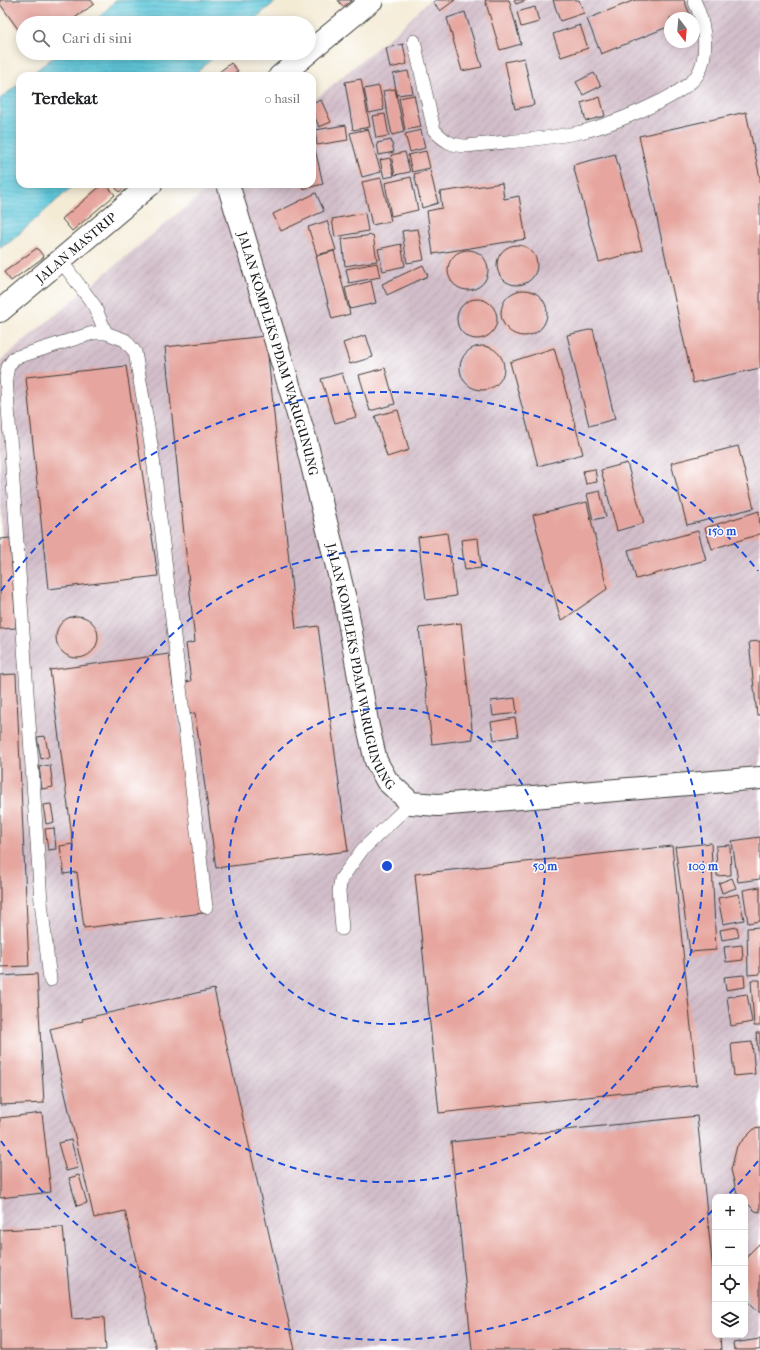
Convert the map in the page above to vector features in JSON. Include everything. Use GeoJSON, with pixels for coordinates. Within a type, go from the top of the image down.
{"type":"FeatureCollection","features":[{"type":"Feature","properties":{"kind":"street"},"geometry":{"type":"LineString","coordinates":[[316,46],[372,0]]}},
{"type":"Feature","properties":{"kind":"street"},"geometry":{"type":"LineString","coordinates":[[285,72],[299,60]]}},
{"type":"Feature","properties":{"kind":"street","name":"JALAN MASTRIP"},"geometry":{"type":"LineString","coordinates":[[0,311],[146,188]]}},
{"type":"Feature","properties":{"kind":"street","name":"JALAN KOMPLEKS PDAM WARUGUNUNG"},"geometry":{"type":"LineString","coordinates":[[229,188],[306,441],[345,599],[368,727],[376,761],[387,781],[411,803],[438,805],[760,778]]}},
{"type":"Feature","properties":{"kind":"lane"},"geometry":{"type":"LineString","coordinates":[[414,41],[434,130],[443,140],[454,146],[467,146],[577,133],[643,111],[683,88],[698,74],[704,54],[704,34],[694,0]]}},
{"type":"Feature","properties":{"kind":"lane"},"geometry":{"type":"LineString","coordinates":[[61,261],[94,305],[106,333]]}},
{"type":"Feature","properties":{"kind":"lane"},"geometry":{"type":"LineString","coordinates":[[50,980],[41,894],[6,377],[8,367],[14,358],[93,333],[106,333],[125,340],[135,352],[152,450],[206,907]]}},
{"type":"Feature","properties":{"kind":"lane"},"geometry":{"type":"LineString","coordinates":[[342,929],[339,891],[341,879],[362,850],[411,803]]}},
{"type":"Feature","properties":{"kind":"shaded area"},"geometry":{"type":"Polygon","coordinates":[[[430,0],[760,0],[760,1350],[0,1350],[0,626],[7,622],[0,499],[0,361],[208,188],[316,188],[316,99],[404,25],[430,0]]]}},
{"type":"Feature","properties":{"kind":"water"},"geometry":{"type":"Polygon","coordinates":[[[116,0],[277,0],[258,16],[101,16],[116,0]]]}},
{"type":"Feature","properties":{"kind":"water"},"geometry":{"type":"Polygon","coordinates":[[[50,60],[210,60],[197,72],[34,72],[50,60]]]}},
{"type":"Feature","properties":{"kind":"water"},"geometry":{"type":"Polygon","coordinates":[[[16,86],[16,188],[71,188],[11,241],[0,248],[0,99],[16,86]]]}},
{"type":"Feature","properties":{"kind":"building"},"geometry":{"type":"Polygon","coordinates":[[[0,0],[91,0],[94,4],[78,16],[16,16],[16,26],[0,4],[0,0]]]}},
{"type":"Feature","properties":{"kind":"building"},"geometry":{"type":"Polygon","coordinates":[[[338,0],[352,0],[343,7],[338,0]]]}},
{"type":"Feature","properties":{"kind":"building"},"geometry":{"type":"Polygon","coordinates":[[[435,0],[455,0],[440,11],[433,2],[435,0]]]}},
{"type":"Feature","properties":{"kind":"building"},"geometry":{"type":"Polygon","coordinates":[[[485,0],[509,0],[521,44],[500,50],[485,0]]]}},
{"type":"Feature","properties":{"kind":"building"},"geometry":{"type":"Polygon","coordinates":[[[514,0],[527,0],[516,4],[514,0]]]}},
{"type":"Feature","properties":{"kind":"building"},"geometry":{"type":"Polygon","coordinates":[[[553,0],[579,0],[584,13],[560,21],[553,0]]]}},
{"type":"Feature","properties":{"kind":"building"},"geometry":{"type":"Polygon","coordinates":[[[635,0],[684,0],[689,12],[664,12],[664,28],[601,54],[587,19],[635,0]]]}},
{"type":"Feature","properties":{"kind":"building"},"geometry":{"type":"Polygon","coordinates":[[[535,7],[539,22],[521,27],[517,12],[535,7]]]}},
{"type":"Feature","properties":{"kind":"building"},"geometry":{"type":"Polygon","coordinates":[[[465,12],[482,67],[462,71],[447,18],[465,12]]]}},
{"type":"Feature","properties":{"kind":"building"},"geometry":{"type":"Polygon","coordinates":[[[580,25],[588,48],[561,57],[553,34],[580,25]]]}},
{"type":"Feature","properties":{"kind":"building"},"geometry":{"type":"Polygon","coordinates":[[[403,44],[407,64],[390,68],[386,48],[403,44]]]}},
{"type":"Feature","properties":{"kind":"building"},"geometry":{"type":"Polygon","coordinates":[[[524,58],[534,105],[515,109],[505,62],[524,58]]]}},
{"type":"Feature","properties":{"kind":"building"},"geometry":{"type":"Polygon","coordinates":[[[231,63],[238,71],[237,72],[219,72],[231,63]]]}},
{"type":"Feature","properties":{"kind":"building"},"geometry":{"type":"Polygon","coordinates":[[[408,71],[413,93],[397,95],[393,74],[408,71]]]}},
{"type":"Feature","properties":{"kind":"building"},"geometry":{"type":"Polygon","coordinates":[[[594,73],[601,86],[583,95],[576,82],[594,73]]]}},
{"type":"Feature","properties":{"kind":"building"},"geometry":{"type":"Polygon","coordinates":[[[361,79],[370,127],[353,130],[345,82],[361,79]]]}},
{"type":"Feature","properties":{"kind":"building"},"geometry":{"type":"Polygon","coordinates":[[[379,86],[384,110],[369,113],[364,89],[379,86]]]}},
{"type":"Feature","properties":{"kind":"building"},"geometry":{"type":"Polygon","coordinates":[[[395,89],[404,132],[392,135],[383,91],[395,89]]]}},
{"type":"Feature","properties":{"kind":"building"},"geometry":{"type":"Polygon","coordinates":[[[414,95],[421,127],[405,130],[399,98],[414,95]]]}},
{"type":"Feature","properties":{"kind":"building"},"geometry":{"type":"Polygon","coordinates":[[[600,97],[605,116],[586,121],[581,103],[600,97]]]}},
{"type":"Feature","properties":{"kind":"building"},"geometry":{"type":"Polygon","coordinates":[[[321,100],[331,122],[319,127],[316,120],[316,102],[321,100]]]}},
{"type":"Feature","properties":{"kind":"building"},"geometry":{"type":"Polygon","coordinates":[[[746,112],[760,178],[760,368],[693,383],[639,136],[746,112]]]}},
{"type":"Feature","properties":{"kind":"building"},"geometry":{"type":"Polygon","coordinates":[[[385,114],[389,136],[376,138],[372,116],[385,114]]]}},
{"type":"Feature","properties":{"kind":"building"},"geometry":{"type":"Polygon","coordinates":[[[346,125],[348,140],[317,145],[316,130],[346,125]]]}},
{"type":"Feature","properties":{"kind":"building"},"geometry":{"type":"Polygon","coordinates":[[[368,129],[381,172],[362,177],[350,133],[368,129]]]}},
{"type":"Feature","properties":{"kind":"building"},"geometry":{"type":"Polygon","coordinates":[[[421,130],[425,148],[410,152],[405,134],[421,130]]]}},
{"type":"Feature","properties":{"kind":"building"},"geometry":{"type":"Polygon","coordinates":[[[391,140],[394,152],[379,155],[377,143],[391,140]]]}},
{"type":"Feature","properties":{"kind":"building"},"geometry":{"type":"Polygon","coordinates":[[[426,151],[430,168],[412,172],[408,155],[426,151]]]}},
{"type":"Feature","properties":{"kind":"building"},"geometry":{"type":"Polygon","coordinates":[[[405,152],[410,172],[395,175],[391,155],[405,152]]]}},
{"type":"Feature","properties":{"kind":"building"},"geometry":{"type":"Polygon","coordinates":[[[316,153],[323,184],[316,186],[316,153]]]}},
{"type":"Feature","properties":{"kind":"building"},"geometry":{"type":"Polygon","coordinates":[[[615,154],[642,250],[599,262],[573,165],[615,154]]]}},
{"type":"Feature","properties":{"kind":"building"},"geometry":{"type":"Polygon","coordinates":[[[390,158],[394,176],[384,178],[380,160],[390,158]]]}},
{"type":"Feature","properties":{"kind":"building"},"geometry":{"type":"Polygon","coordinates":[[[430,170],[438,203],[422,208],[414,174],[430,170]]]}},
{"type":"Feature","properties":{"kind":"building"},"geometry":{"type":"Polygon","coordinates":[[[411,177],[418,210],[391,216],[385,183],[411,177]]]}},
{"type":"Feature","properties":{"kind":"building"},"geometry":{"type":"Polygon","coordinates":[[[381,178],[391,221],[372,225],[362,182],[381,178]]]}},
{"type":"Feature","properties":{"kind":"building"},"geometry":{"type":"Polygon","coordinates":[[[502,183],[504,199],[519,196],[526,239],[433,254],[427,211],[442,208],[440,192],[502,183]]]}},
{"type":"Feature","properties":{"kind":"building"},"geometry":{"type":"Polygon","coordinates":[[[98,188],[109,188],[115,195],[72,231],[62,219],[98,188]]]}},
{"type":"Feature","properties":{"kind":"building"},"geometry":{"type":"Polygon","coordinates":[[[116,188],[124,188],[119,192],[116,188]]]}},
{"type":"Feature","properties":{"kind":"building"},"geometry":{"type":"Polygon","coordinates":[[[316,193],[324,211],[281,231],[273,214],[316,193]]]}},
{"type":"Feature","properties":{"kind":"building"},"geometry":{"type":"Polygon","coordinates":[[[365,213],[368,231],[335,237],[332,219],[365,213]]]}},
{"type":"Feature","properties":{"kind":"building"},"geometry":{"type":"Polygon","coordinates":[[[327,221],[336,250],[317,255],[308,227],[327,221]]]}},
{"type":"Feature","properties":{"kind":"building"},"geometry":{"type":"Polygon","coordinates":[[[418,229],[424,260],[407,263],[402,231],[418,229]]]}},
{"type":"Feature","properties":{"kind":"building"},"geometry":{"type":"Polygon","coordinates":[[[373,235],[377,261],[345,266],[342,239],[373,235]]]}},
{"type":"Feature","properties":{"kind":"building"},"geometry":{"type":"Polygon","coordinates":[[[401,244],[405,266],[383,271],[378,249],[401,244]]]}},
{"type":"Feature","properties":{"kind":"building"},"geometry":{"type":"Polygon","coordinates":[[[521,245],[528,248],[534,254],[537,265],[536,273],[528,282],[521,285],[513,285],[506,282],[498,273],[497,261],[500,254],[509,246],[521,245]]]}},
{"type":"Feature","properties":{"kind":"building"},"geometry":{"type":"Polygon","coordinates":[[[37,248],[44,257],[11,281],[4,272],[37,248]]]}},
{"type":"Feature","properties":{"kind":"building"},"geometry":{"type":"Polygon","coordinates":[[[472,250],[479,253],[485,259],[488,270],[487,278],[479,287],[472,290],[464,290],[457,287],[449,278],[448,266],[451,259],[460,251],[472,250]]]}},
{"type":"Feature","properties":{"kind":"building"},"geometry":{"type":"Polygon","coordinates":[[[334,251],[350,314],[332,319],[316,256],[334,251]]]}},
{"type":"Feature","properties":{"kind":"building"},"geometry":{"type":"Polygon","coordinates":[[[377,263],[380,277],[349,283],[346,269],[377,263]]]}},
{"type":"Feature","properties":{"kind":"building"},"geometry":{"type":"Polygon","coordinates":[[[423,265],[428,276],[387,295],[382,284],[423,265]]]}},
{"type":"Feature","properties":{"kind":"building"},"geometry":{"type":"Polygon","coordinates":[[[371,281],[376,303],[350,309],[345,288],[371,281]]]}},
{"type":"Feature","properties":{"kind":"building"},"geometry":{"type":"Polygon","coordinates":[[[524,290],[537,294],[543,300],[547,313],[543,326],[537,332],[524,336],[511,332],[505,326],[501,313],[505,300],[511,294],[524,290]]]}},
{"type":"Feature","properties":{"kind":"building"},"geometry":{"type":"Polygon","coordinates":[[[473,299],[481,299],[488,302],[494,308],[497,319],[494,330],[488,336],[481,339],[473,339],[466,336],[460,330],[457,323],[457,315],[460,308],[466,302],[473,299]]]}},
{"type":"Feature","properties":{"kind":"building"},"geometry":{"type":"Polygon","coordinates":[[[593,329],[615,419],[589,426],[567,335],[593,329]]]}},
{"type":"Feature","properties":{"kind":"building"},"geometry":{"type":"Polygon","coordinates":[[[366,335],[373,357],[350,364],[343,343],[366,335]]]}},
{"type":"Feature","properties":{"kind":"building"},"geometry":{"type":"Polygon","coordinates":[[[266,336],[296,629],[318,626],[348,851],[216,868],[195,713],[186,714],[181,683],[191,681],[186,644],[195,642],[165,347],[266,336]]]}},
{"type":"Feature","properties":{"kind":"building"},"geometry":{"type":"Polygon","coordinates":[[[482,346],[494,350],[500,356],[504,368],[500,380],[494,386],[482,390],[470,386],[464,380],[460,368],[464,356],[470,350],[482,346]]]}},
{"type":"Feature","properties":{"kind":"building"},"geometry":{"type":"Polygon","coordinates":[[[554,348],[583,454],[538,466],[510,362],[554,348]]]}},
{"type":"Feature","properties":{"kind":"building"},"geometry":{"type":"Polygon","coordinates":[[[126,366],[158,576],[48,589],[26,377],[126,366]]]}},
{"type":"Feature","properties":{"kind":"building"},"geometry":{"type":"Polygon","coordinates":[[[385,368],[395,404],[370,411],[359,375],[385,368]]]}},
{"type":"Feature","properties":{"kind":"building"},"geometry":{"type":"Polygon","coordinates":[[[342,373],[356,417],[335,423],[321,379],[342,373]]]}},
{"type":"Feature","properties":{"kind":"building"},"geometry":{"type":"Polygon","coordinates":[[[398,410],[409,450],[387,457],[375,416],[398,410]]]}},
{"type":"Feature","properties":{"kind":"building"},"geometry":{"type":"Polygon","coordinates":[[[738,446],[754,508],[687,525],[671,463],[738,446]]]}},
{"type":"Feature","properties":{"kind":"building"},"geometry":{"type":"Polygon","coordinates":[[[627,463],[644,523],[617,531],[601,470],[627,463]]]}},
{"type":"Feature","properties":{"kind":"building"},"geometry":{"type":"Polygon","coordinates":[[[595,469],[597,482],[586,484],[583,471],[595,469]]]}},
{"type":"Feature","properties":{"kind":"building"},"geometry":{"type":"Polygon","coordinates":[[[600,491],[606,517],[593,520],[587,494],[600,491]]]}},
{"type":"Feature","properties":{"kind":"building"},"geometry":{"type":"Polygon","coordinates":[[[587,502],[607,589],[561,621],[533,515],[587,502]]]}},
{"type":"Feature","properties":{"kind":"building"},"geometry":{"type":"Polygon","coordinates":[[[759,511],[760,534],[712,549],[705,528],[759,511]]]}},
{"type":"Feature","properties":{"kind":"building"},"geometry":{"type":"Polygon","coordinates":[[[698,531],[706,560],[636,579],[628,550],[698,531]]]}},
{"type":"Feature","properties":{"kind":"building"},"geometry":{"type":"Polygon","coordinates":[[[447,533],[456,596],[426,600],[418,537],[447,533]]]}},
{"type":"Feature","properties":{"kind":"building"},"geometry":{"type":"Polygon","coordinates":[[[10,538],[16,628],[0,629],[0,539],[10,538]]]}},
{"type":"Feature","properties":{"kind":"building"},"geometry":{"type":"Polygon","coordinates":[[[478,538],[481,568],[465,570],[461,540],[478,538]]]}},
{"type":"Feature","properties":{"kind":"building"},"geometry":{"type":"Polygon","coordinates":[[[73,616],[81,616],[89,619],[95,625],[98,637],[95,649],[89,655],[81,658],[73,658],[65,655],[59,649],[56,641],[56,633],[59,625],[65,619],[73,616]]]}},
{"type":"Feature","properties":{"kind":"building"},"geometry":{"type":"Polygon","coordinates":[[[461,623],[473,739],[432,744],[419,628],[461,623]]]}},
{"type":"Feature","properties":{"kind":"building"},"geometry":{"type":"Polygon","coordinates":[[[760,641],[760,715],[757,715],[749,642],[760,641]]]}},
{"type":"Feature","properties":{"kind":"building"},"geometry":{"type":"Polygon","coordinates":[[[169,654],[203,913],[84,928],[77,872],[64,874],[60,846],[73,844],[50,670],[169,654]]]}},
{"type":"Feature","properties":{"kind":"building"},"geometry":{"type":"Polygon","coordinates":[[[16,674],[29,966],[0,967],[0,675],[16,674]]]}},
{"type":"Feature","properties":{"kind":"building"},"geometry":{"type":"Polygon","coordinates":[[[515,698],[517,713],[493,716],[491,701],[515,698]]]}},
{"type":"Feature","properties":{"kind":"building"},"geometry":{"type":"Polygon","coordinates":[[[515,718],[518,736],[494,740],[491,722],[515,718]]]}},
{"type":"Feature","properties":{"kind":"building"},"geometry":{"type":"Polygon","coordinates":[[[45,736],[49,757],[41,759],[37,737],[45,736]]]}},
{"type":"Feature","properties":{"kind":"building"},"geometry":{"type":"Polygon","coordinates":[[[50,765],[53,787],[42,789],[39,767],[50,765]]]}},
{"type":"Feature","properties":{"kind":"building"},"geometry":{"type":"Polygon","coordinates":[[[51,804],[54,822],[46,824],[43,805],[51,804]]]}},
{"type":"Feature","properties":{"kind":"building"},"geometry":{"type":"Polygon","coordinates":[[[54,828],[56,849],[48,850],[45,829],[54,828]]]}},
{"type":"Feature","properties":{"kind":"building"},"geometry":{"type":"Polygon","coordinates":[[[760,837],[760,879],[738,882],[732,841],[760,837]]]}},
{"type":"Feature","properties":{"kind":"building"},"geometry":{"type":"Polygon","coordinates":[[[711,843],[716,950],[690,952],[675,847],[711,843]]]}},
{"type":"Feature","properties":{"kind":"building"},"geometry":{"type":"Polygon","coordinates":[[[730,845],[731,875],[717,876],[716,846],[730,845]]]}},
{"type":"Feature","properties":{"kind":"building"},"geometry":{"type":"Polygon","coordinates":[[[672,846],[697,1085],[439,1113],[415,874],[672,846]]]}},
{"type":"Feature","properties":{"kind":"building"},"geometry":{"type":"Polygon","coordinates":[[[732,878],[736,888],[722,893],[719,883],[732,878]]]}},
{"type":"Feature","properties":{"kind":"building"},"geometry":{"type":"Polygon","coordinates":[[[760,887],[760,921],[748,923],[743,890],[760,887]]]}},
{"type":"Feature","properties":{"kind":"building"},"geometry":{"type":"Polygon","coordinates":[[[739,894],[744,920],[723,924],[718,898],[739,894]]]}},
{"type":"Feature","properties":{"kind":"building"},"geometry":{"type":"Polygon","coordinates":[[[737,927],[739,937],[722,940],[720,930],[737,927]]]}},
{"type":"Feature","properties":{"kind":"building"},"geometry":{"type":"Polygon","coordinates":[[[760,927],[760,974],[748,975],[747,928],[760,927]]]}},
{"type":"Feature","properties":{"kind":"building"},"geometry":{"type":"Polygon","coordinates":[[[742,945],[743,960],[726,962],[724,947],[742,945]]]}},
{"type":"Feature","properties":{"kind":"building"},"geometry":{"type":"Polygon","coordinates":[[[37,974],[44,1103],[0,1105],[0,976],[37,974]]]}},
{"type":"Feature","properties":{"kind":"building"},"geometry":{"type":"Polygon","coordinates":[[[744,975],[745,987],[726,990],[724,977],[744,975]]]}},
{"type":"Feature","properties":{"kind":"building"},"geometry":{"type":"Polygon","coordinates":[[[751,980],[760,980],[760,1026],[754,1026],[751,980]]]}},
{"type":"Feature","properties":{"kind":"building"},"geometry":{"type":"Polygon","coordinates":[[[214,989],[295,1350],[156,1350],[125,1211],[94,1218],[50,1029],[83,1021],[82,1019],[214,989]]]}},
{"type":"Feature","properties":{"kind":"building"},"geometry":{"type":"Polygon","coordinates":[[[747,994],[752,1022],[731,1026],[727,997],[747,994]]]}},
{"type":"Feature","properties":{"kind":"building"},"geometry":{"type":"Polygon","coordinates":[[[756,1033],[760,1033],[760,1059],[759,1059],[756,1033]]]}},
{"type":"Feature","properties":{"kind":"building"},"geometry":{"type":"Polygon","coordinates":[[[752,1042],[755,1074],[734,1076],[731,1044],[752,1042]]]}},
{"type":"Feature","properties":{"kind":"building"},"geometry":{"type":"Polygon","coordinates":[[[42,1113],[51,1192],[0,1198],[0,1118],[42,1113]]]}},
{"type":"Feature","properties":{"kind":"building"},"geometry":{"type":"Polygon","coordinates":[[[697,1116],[712,1262],[712,1338],[720,1338],[721,1350],[472,1350],[451,1142],[697,1116]]]}},
{"type":"Feature","properties":{"kind":"building"},"geometry":{"type":"Polygon","coordinates":[[[760,1128],[760,1212],[755,1211],[748,1204],[748,1194],[737,1193],[731,1170],[737,1146],[754,1129],[760,1128]]]}},
{"type":"Feature","properties":{"kind":"building"},"geometry":{"type":"Polygon","coordinates":[[[71,1140],[78,1168],[66,1171],[58,1143],[71,1140]]]}},
{"type":"Feature","properties":{"kind":"building"},"geometry":{"type":"Polygon","coordinates":[[[79,1175],[87,1203],[77,1206],[69,1178],[79,1175]]]}},
{"type":"Feature","properties":{"kind":"building"},"geometry":{"type":"Polygon","coordinates":[[[63,1227],[72,1319],[104,1317],[106,1350],[0,1350],[0,1230],[63,1227]]]}},
{"type":"Feature","properties":{"kind":"building"},"geometry":{"type":"Polygon","coordinates":[[[760,1243],[760,1313],[749,1302],[748,1298],[748,1255],[760,1243]]]}},
{"type":"Feature","properties":{"kind":"building"},"geometry":{"type":"Polygon","coordinates":[[[760,1339],[760,1350],[734,1350],[733,1343],[760,1339]]]}}]}
